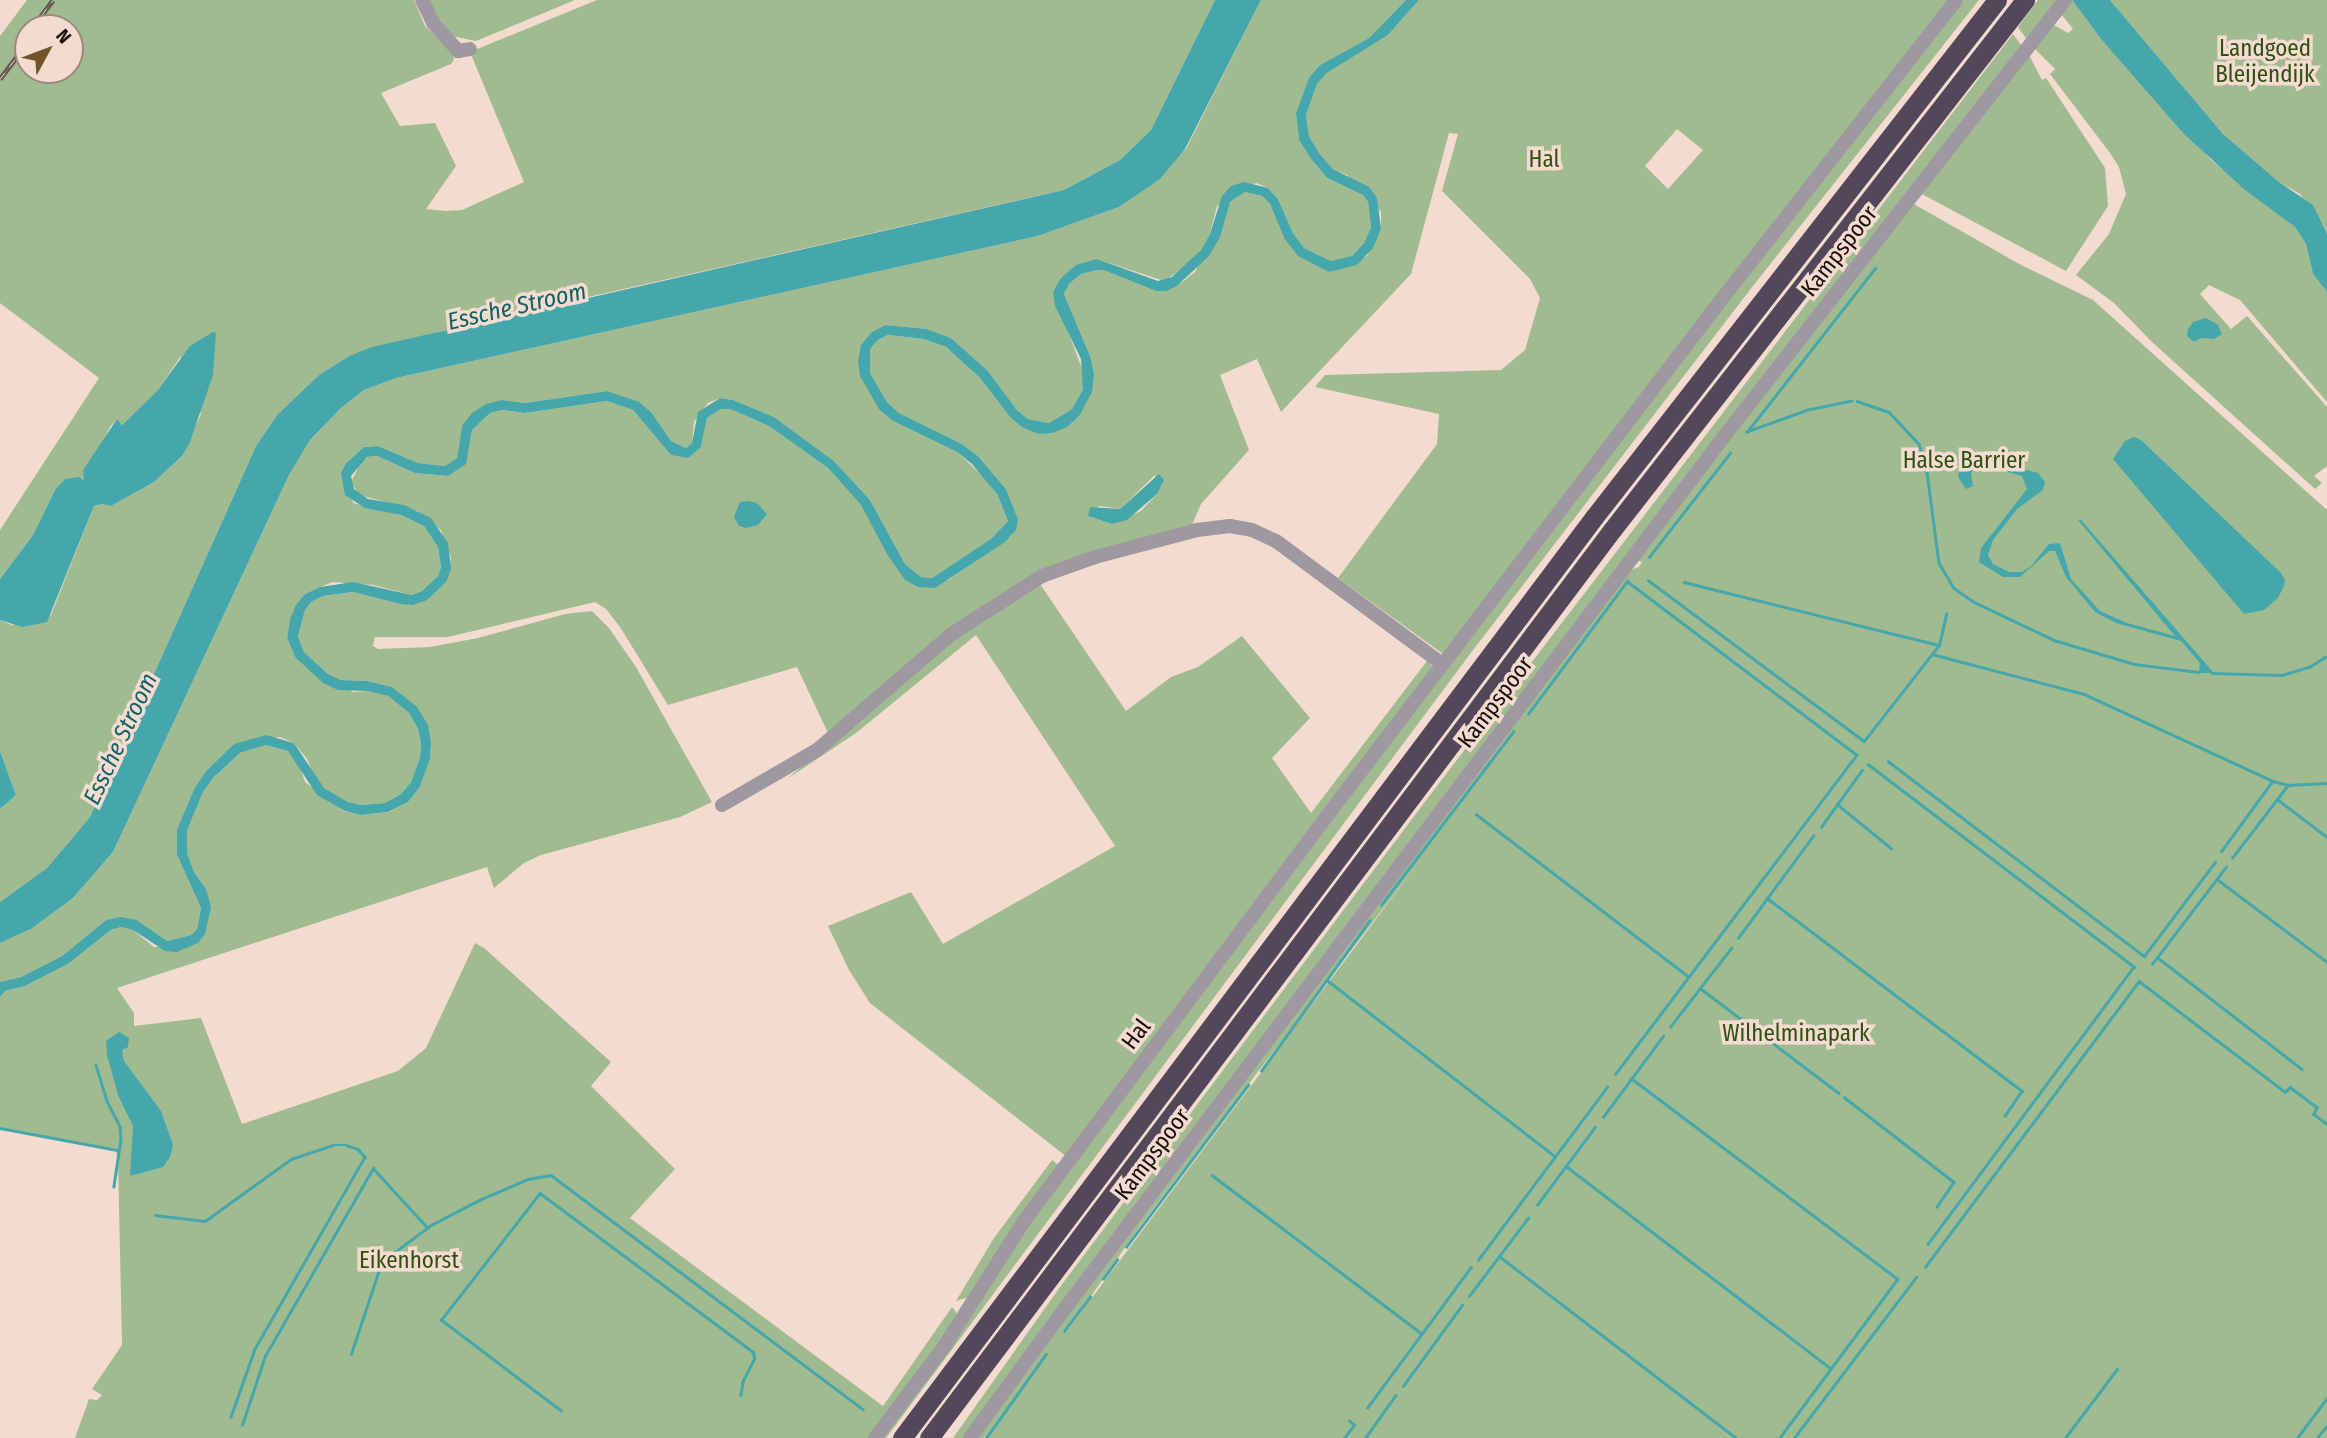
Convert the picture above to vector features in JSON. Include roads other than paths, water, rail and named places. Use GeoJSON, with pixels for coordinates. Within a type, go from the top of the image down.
{"type":"FeatureCollection","features":[{"type":"Feature","properties":{"kind":"highway"},"geometry":{"type":"LineString","coordinates":[[901,1438],[1578,537],[1997,0]]}},
{"type":"Feature","properties":{"kind":"highway"},"geometry":{"type":"LineString","coordinates":[[929,1438],[1612,530],[2025,0]]}},
{"type":"Feature","properties":{"kind":"street"},"geometry":{"type":"LineString","coordinates":[[422,0],[432,23],[458,51],[470,49]]}},
{"type":"Feature","properties":{"kind":"street","name":"Hal"},"geometry":{"type":"LineString","coordinates":[[875,1438],[944,1345],[1024,1221],[1442,664],[1956,0]]}},
{"type":"Feature","properties":{"kind":"street","name":"Kampspoor"},"geometry":{"type":"LineString","coordinates":[[970,1438],[1065,1308],[1722,439],[2065,0]]}},
{"type":"Feature","properties":{"kind":"street"},"geometry":{"type":"LineString","coordinates":[[722,805],[817,750],[950,635],[1042,576],[1095,557],[1197,530],[1230,526],[1252,530],[1276,541],[1442,664]]}},
{"type":"Feature","properties":{"kind":"water"},"geometry":{"type":"Polygon","coordinates":[[[1215,0],[1261,0],[1185,149],[1160,179],[1119,207],[1038,236],[396,378],[364,390],[342,407],[310,440],[289,475],[113,852],[73,898],[31,929],[0,943],[0,902],[47,868],[90,817],[256,446],[277,415],[319,375],[349,356],[372,347],[1064,190],[1120,160],[1151,130],[1215,0]]]}},
{"type":"Feature","properties":{"kind":"water"},"geometry":{"type":"Polygon","coordinates":[[[1406,0],[1419,0],[1388,35],[1327,73],[1317,84],[1306,115],[1309,136],[1319,153],[1333,169],[1369,187],[1377,198],[1381,229],[1373,248],[1357,265],[1329,272],[1298,256],[1284,238],[1270,204],[1262,196],[1245,192],[1230,202],[1220,237],[1209,256],[1177,286],[1166,291],[1156,291],[1106,271],[1081,274],[1069,284],[1064,294],[1090,356],[1094,374],[1092,392],[1080,415],[1067,427],[1052,433],[1038,434],[1022,427],[1010,417],[980,378],[946,347],[924,339],[888,335],[878,340],[870,349],[870,373],[887,402],[899,413],[962,444],[978,456],[1006,489],[1018,519],[1016,530],[1005,542],[935,588],[918,587],[905,580],[887,554],[861,505],[828,468],[769,426],[730,409],[721,409],[707,418],[701,447],[688,458],[671,455],[633,410],[607,401],[525,413],[502,410],[490,413],[472,430],[466,464],[448,476],[415,473],[377,456],[367,457],[351,476],[354,489],[368,499],[404,505],[431,518],[448,543],[451,568],[447,581],[427,600],[413,605],[353,592],[323,596],[311,602],[305,610],[298,637],[304,652],[328,674],[341,680],[367,681],[392,687],[417,707],[428,725],[431,743],[430,759],[420,787],[408,802],[388,812],[360,815],[345,811],[317,795],[288,751],[266,745],[240,753],[214,777],[203,792],[187,831],[187,853],[194,872],[206,889],[211,907],[205,934],[198,943],[177,952],[165,951],[133,930],[121,927],[111,930],[68,964],[25,986],[5,991],[0,997],[0,982],[21,977],[62,956],[106,920],[121,917],[137,920],[167,941],[191,935],[197,929],[201,908],[177,855],[177,829],[195,787],[206,771],[234,744],[266,735],[294,743],[324,788],[348,802],[361,805],[385,803],[401,794],[411,782],[420,757],[421,744],[418,729],[409,713],[388,696],[367,691],[338,690],[323,683],[295,657],[287,638],[290,619],[296,605],[305,594],[320,587],[353,582],[412,595],[422,591],[438,576],[441,567],[438,547],[424,526],[401,515],[365,508],[345,495],[341,473],[346,463],[364,447],[378,446],[418,463],[445,466],[457,458],[462,426],[472,413],[486,404],[502,400],[525,403],[607,391],[639,402],[652,413],[671,441],[686,448],[692,443],[698,412],[720,398],[733,400],[774,417],[834,461],[870,500],[905,564],[921,577],[932,578],[992,538],[1008,521],[997,494],[972,464],[957,452],[893,421],[879,409],[860,376],[858,361],[861,345],[872,332],[886,325],[927,329],[951,338],[988,371],[1017,410],[1028,419],[1049,423],[1072,409],[1083,389],[1081,359],[1055,306],[1053,292],[1061,278],[1076,265],[1097,259],[1158,281],[1172,277],[1201,250],[1210,234],[1222,196],[1231,186],[1244,182],[1268,188],[1278,199],[1293,233],[1304,248],[1331,261],[1352,256],[1364,243],[1371,227],[1368,202],[1363,195],[1327,178],[1311,159],[1299,140],[1296,113],[1309,78],[1320,65],[1369,38],[1406,0]]]}},
{"type":"Feature","properties":{"kind":"water"},"geometry":{"type":"Polygon","coordinates":[[[2072,0],[2110,0],[2223,134],[2279,182],[2313,205],[2327,234],[2327,292],[2313,274],[2306,244],[2295,227],[2245,190],[2184,134],[2101,39],[2072,0]]]}},
{"type":"Feature","properties":{"kind":"water"},"geometry":{"type":"Polygon","coordinates":[[[2206,318],[2218,325],[2222,334],[2214,339],[2201,338],[2194,342],[2187,336],[2188,329],[2193,322],[2206,318]]]}},
{"type":"Feature","properties":{"kind":"water"},"geometry":{"type":"Polygon","coordinates":[[[213,332],[216,333],[213,375],[190,442],[182,456],[154,482],[111,506],[94,506],[47,622],[22,627],[0,620],[0,579],[33,535],[56,488],[65,479],[79,477],[84,481],[83,470],[117,419],[122,425],[157,391],[190,346],[213,332]]]}},
{"type":"Feature","properties":{"kind":"water"},"geometry":{"type":"Polygon","coordinates":[[[2134,437],[2141,440],[2281,573],[2285,580],[2284,586],[2278,598],[2264,610],[2244,614],[2113,459],[2125,441],[2134,437]]]}},
{"type":"Feature","properties":{"kind":"water"},"geometry":{"type":"Polygon","coordinates":[[[1979,457],[2038,473],[2045,482],[2043,490],[2017,509],[1993,540],[1988,555],[1993,564],[2009,572],[2022,572],[2031,566],[2049,544],[2060,543],[2071,579],[2100,611],[2127,623],[2175,636],[2078,520],[2081,520],[2214,673],[2199,673],[2200,663],[2181,641],[2116,623],[2095,612],[2066,577],[2055,551],[2049,551],[2020,577],[2003,577],[1979,562],[1981,548],[2027,489],[2022,476],[1984,465],[1974,467],[1971,474],[1973,486],[1966,489],[1958,477],[1959,470],[1966,460],[1979,457]]]}},
{"type":"Feature","properties":{"kind":"water"},"geometry":{"type":"Polygon","coordinates":[[[1159,474],[1164,480],[1157,494],[1127,520],[1112,524],[1088,516],[1090,507],[1120,509],[1159,474]]]}},
{"type":"Feature","properties":{"kind":"water"},"geometry":{"type":"Polygon","coordinates":[[[740,502],[757,503],[767,514],[758,525],[746,528],[739,526],[734,517],[740,502]]]}},
{"type":"Feature","properties":{"kind":"water"},"geometry":{"type":"Polygon","coordinates":[[[0,751],[16,795],[0,809],[0,751]]]}},
{"type":"Feature","properties":{"kind":"water"},"geometry":{"type":"Polygon","coordinates":[[[119,1032],[129,1038],[128,1047],[122,1050],[124,1061],[161,1111],[173,1145],[170,1157],[163,1167],[130,1176],[133,1126],[118,1095],[107,1055],[106,1041],[119,1032]]]}},
{"type":"Feature","properties":{"kind":"waterway"},"geometry":{"type":"LineString","coordinates":[[1852,401],[1808,410],[1747,432],[1875,268]]}},
{"type":"Feature","properties":{"kind":"waterway"},"geometry":{"type":"LineString","coordinates":[[1857,401],[1889,412],[1919,444],[1927,472],[1939,563],[1954,588],[1974,602],[2054,640],[2134,664],[2199,672]]}},
{"type":"Feature","properties":{"kind":"waterway"},"geometry":{"type":"LineString","coordinates":[[1649,557],[1730,453]]}},
{"type":"Feature","properties":{"kind":"waterway"},"geometry":{"type":"LineString","coordinates":[[1648,580],[1864,741],[1939,645],[1946,614]]}},
{"type":"Feature","properties":{"kind":"waterway"},"geometry":{"type":"LineString","coordinates":[[1528,714],[1627,581],[1857,755],[1616,1074]]}},
{"type":"Feature","properties":{"kind":"waterway"},"geometry":{"type":"LineString","coordinates":[[1684,582],[1939,645]]}},
{"type":"Feature","properties":{"kind":"waterway"},"geometry":{"type":"LineString","coordinates":[[1932,654],[2084,694],[2273,781],[2222,851]]}},
{"type":"Feature","properties":{"kind":"waterway"},"geometry":{"type":"LineString","coordinates":[[2212,673],[2282,675],[2309,667],[2325,657]]}},
{"type":"Feature","properties":{"kind":"waterway"},"geometry":{"type":"LineString","coordinates":[[1381,905],[1513,732]]}},
{"type":"Feature","properties":{"kind":"waterway"},"geometry":{"type":"LineString","coordinates":[[1888,761],[2144,956],[2215,862]]}},
{"type":"Feature","properties":{"kind":"waterway"},"geometry":{"type":"LineString","coordinates":[[1868,764],[2134,967],[1928,1244]]}},
{"type":"Feature","properties":{"kind":"waterway"},"geometry":{"type":"LineString","coordinates":[[1821,827],[1862,770]]}},
{"type":"Feature","properties":{"kind":"waterway"},"geometry":{"type":"LineString","coordinates":[[2273,781],[2288,785],[2327,783]]}},
{"type":"Feature","properties":{"kind":"waterway"},"geometry":{"type":"LineString","coordinates":[[2232,858],[2288,785]]}},
{"type":"Feature","properties":{"kind":"waterway"},"geometry":{"type":"LineString","coordinates":[[2277,799],[2327,837]]}},
{"type":"Feature","properties":{"kind":"waterway"},"geometry":{"type":"LineString","coordinates":[[1837,804],[1891,848]]}},
{"type":"Feature","properties":{"kind":"waterway"},"geometry":{"type":"LineString","coordinates":[[1476,814],[1689,977]]}},
{"type":"Feature","properties":{"kind":"waterway"},"geometry":{"type":"LineString","coordinates":[[1738,938],[1813,836]]}},
{"type":"Feature","properties":{"kind":"waterway"},"geometry":{"type":"LineString","coordinates":[[2152,964],[2226,867]]}},
{"type":"Feature","properties":{"kind":"waterway"},"geometry":{"type":"LineString","coordinates":[[2217,879],[2327,962]]}},
{"type":"Feature","properties":{"kind":"waterway"},"geometry":{"type":"LineString","coordinates":[[1767,898],[2022,1091],[2005,1116]]}},
{"type":"Feature","properties":{"kind":"waterway"},"geometry":{"type":"LineString","coordinates":[[1261,1071],[1370,920]]}},
{"type":"Feature","properties":{"kind":"waterway"},"geometry":{"type":"LineString","coordinates":[[1670,1027],[1731,948]]}},
{"type":"Feature","properties":{"kind":"waterway"},"geometry":{"type":"LineString","coordinates":[[2157,957],[2302,1069]]}},
{"type":"Feature","properties":{"kind":"waterway"},"geometry":{"type":"LineString","coordinates":[[1327,980],[1555,1156]]}},
{"type":"Feature","properties":{"kind":"waterway"},"geometry":{"type":"LineString","coordinates":[[1925,1267],[2139,981],[2285,1092],[2290,1087],[2317,1107],[2314,1114],[2327,1124]]}},
{"type":"Feature","properties":{"kind":"waterway"},"geometry":{"type":"LineString","coordinates":[[1700,988],[1839,1093]]}},
{"type":"Feature","properties":{"kind":"waterway"},"geometry":{"type":"LineString","coordinates":[[1603,1117],[1663,1036]]}},
{"type":"Feature","properties":{"kind":"waterway"},"geometry":{"type":"LineString","coordinates":[[96,1065],[107,1101],[120,1127],[121,1139],[114,1186]]}},
{"type":"Feature","properties":{"kind":"waterway"},"geometry":{"type":"LineString","coordinates":[[1631,1078],[1898,1279],[1780,1438]]}},
{"type":"Feature","properties":{"kind":"waterway"},"geometry":{"type":"LineString","coordinates":[[1126,1247],[1248,1085]]}},
{"type":"Feature","properties":{"kind":"waterway"},"geometry":{"type":"LineString","coordinates":[[1478,1260],[1607,1087]]}},
{"type":"Feature","properties":{"kind":"waterway"},"geometry":{"type":"LineString","coordinates":[[1844,1097],[1954,1182],[1937,1207]]}},
{"type":"Feature","properties":{"kind":"waterway"},"geometry":{"type":"LineString","coordinates":[[1537,1205],[1595,1127]]}},
{"type":"Feature","properties":{"kind":"waterway"},"geometry":{"type":"LineString","coordinates":[[0,1128],[117,1150]]}},
{"type":"Feature","properties":{"kind":"waterway"},"geometry":{"type":"LineString","coordinates":[[155,1215],[205,1221],[291,1159],[333,1145],[358,1149],[365,1157],[255,1349],[231,1417]]}},
{"type":"Feature","properties":{"kind":"waterway"},"geometry":{"type":"LineString","coordinates":[[1566,1166],[1830,1368]]}},
{"type":"Feature","properties":{"kind":"waterway"},"geometry":{"type":"LineString","coordinates":[[242,1425],[265,1356],[373,1168],[428,1228]]}},
{"type":"Feature","properties":{"kind":"waterway"},"geometry":{"type":"LineString","coordinates":[[351,1354],[380,1267],[388,1257],[431,1225],[479,1200],[528,1179],[551,1175],[863,1409]]}},
{"type":"Feature","properties":{"kind":"waterway"},"geometry":{"type":"LineString","coordinates":[[1212,1175],[1421,1333]]}},
{"type":"Feature","properties":{"kind":"waterway"},"geometry":{"type":"LineString","coordinates":[[561,1411],[441,1320],[540,1193],[753,1352],[755,1358],[743,1382],[741,1395]]}},
{"type":"Feature","properties":{"kind":"waterway"},"geometry":{"type":"LineString","coordinates":[[1469,1296],[1528,1218]]}},
{"type":"Feature","properties":{"kind":"waterway"},"geometry":{"type":"LineString","coordinates":[[1499,1256],[1736,1438]]}},
{"type":"Feature","properties":{"kind":"waterway"},"geometry":{"type":"LineString","coordinates":[[1103,1279],[1117,1260]]}},
{"type":"Feature","properties":{"kind":"waterway"},"geometry":{"type":"LineString","coordinates":[[1367,1408],[1471,1267]]}},
{"type":"Feature","properties":{"kind":"waterway"},"geometry":{"type":"LineString","coordinates":[[1794,1438],[1916,1277]]}},
{"type":"Feature","properties":{"kind":"waterway"},"geometry":{"type":"LineString","coordinates":[[1064,1331],[1090,1297]]}},
{"type":"Feature","properties":{"kind":"waterway"},"geometry":{"type":"LineString","coordinates":[[1403,1386],[1462,1305]]}},
{"type":"Feature","properties":{"kind":"waterway"},"geometry":{"type":"LineString","coordinates":[[986,1438],[1046,1354]]}},
{"type":"Feature","properties":{"kind":"waterway"},"geometry":{"type":"LineString","coordinates":[[2065,1438],[2117,1369]]}},
{"type":"Feature","properties":{"kind":"waterway"},"geometry":{"type":"LineString","coordinates":[[1365,1438],[1395,1396]]}},
{"type":"Feature","properties":{"kind":"waterway"},"geometry":{"type":"LineString","coordinates":[[2297,1438],[2327,1398]]}},
{"type":"Feature","properties":{"kind":"waterway"},"geometry":{"type":"LineString","coordinates":[[1344,1438],[1354,1425],[1349,1421]]}},
{"type":"Feature","properties":{"kind":"waterway"},"geometry":{"type":"LineString","coordinates":[[2317,1438],[2327,1425]]}},
{"type":"Feature","properties":{"kind":"railway"},"geometry":{"type":"LineString","coordinates":[[42,14],[53,0]]}},
{"type":"Feature","properties":{"kind":"railway"},"geometry":{"type":"LineString","coordinates":[[0,79],[14,60]]}},
{"type":"Feature","properties":{"kind":"park label","name":"Landgoed Bleijendijk"},"geometry":{"type":"Point","coordinates":[2265,61]}},
{"type":"Feature","properties":{"kind":"park label","name":"Halse Barrier"},"geometry":{"type":"Point","coordinates":[1964,460]}},
{"type":"Feature","properties":{"kind":"park label","name":"Wilhelminapark"},"geometry":{"type":"Point","coordinates":[1796,1033]}},
{"type":"Feature","properties":{"kind":"park label","name":"Eikenhorst"},"geometry":{"type":"Point","coordinates":[409,1260]}},
{"type":"Feature","properties":{"kind":"water label","name":"Essche Stroom"},"geometry":{"type":"Point","coordinates":[517,307]}},
{"type":"Feature","properties":{"kind":"water label","name":"Essche Stroom"},"geometry":{"type":"Point","coordinates":[121,739]}}]}
